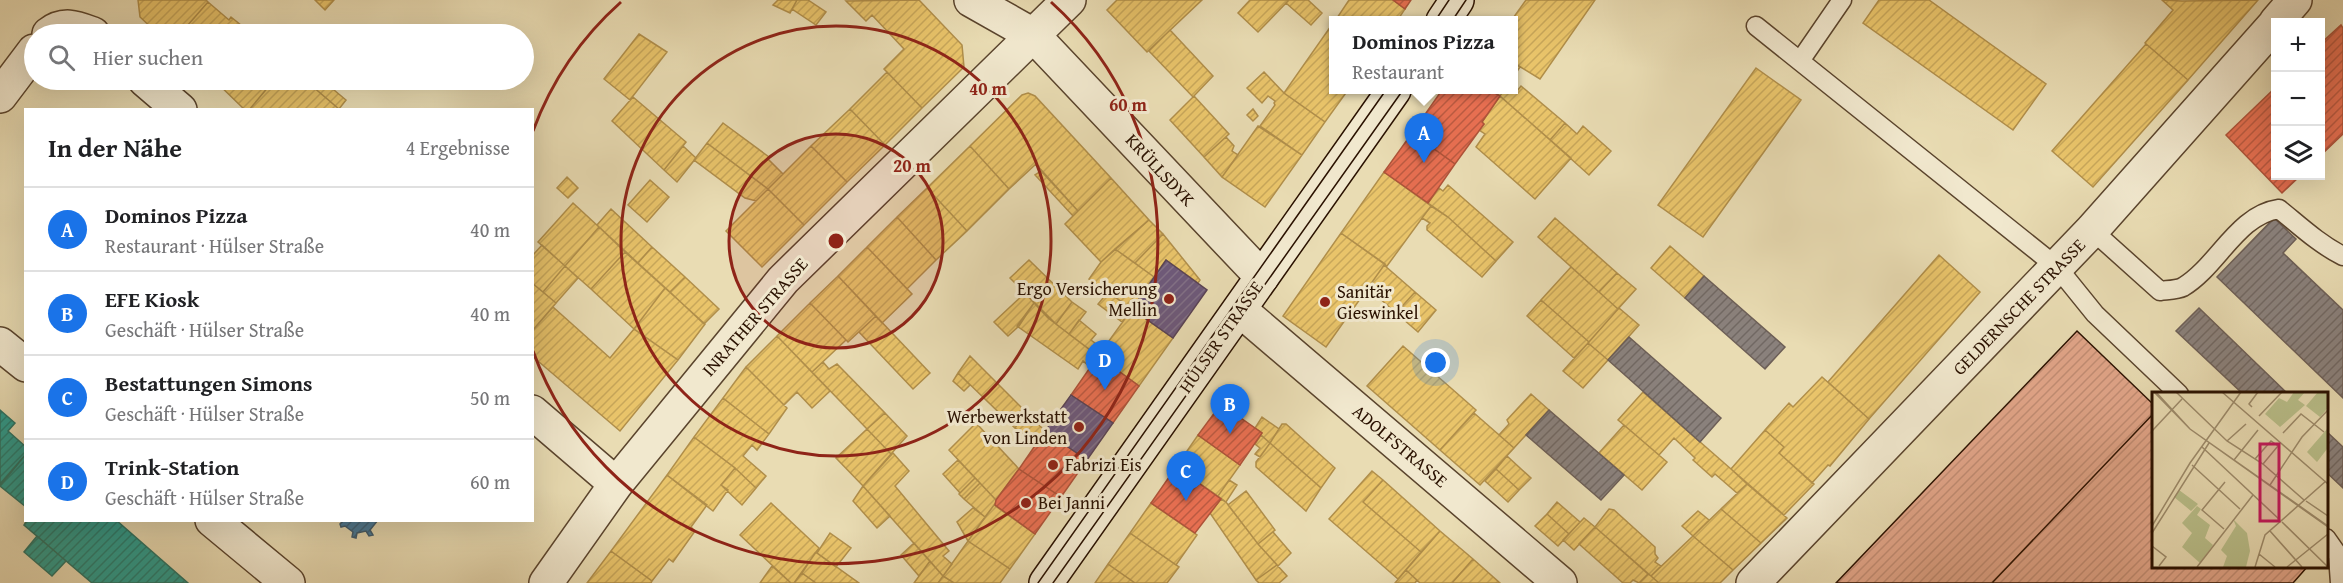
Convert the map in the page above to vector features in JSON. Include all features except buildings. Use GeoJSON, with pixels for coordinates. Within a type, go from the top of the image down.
{"type":"FeatureCollection","features":[{"type":"Feature","properties":{"kind":"street","name":"KRÜLLSDYK"},"geometry":{"type":"LineString","coordinates":[[971,0],[1033,35],[1262,277]]}},
{"type":"Feature","properties":{"kind":"street","name":"INRATHER STRASSE"},"geometry":{"type":"LineString","coordinates":[[546,583],[616,484],[783,280],[1070,0]]}},
{"type":"Feature","properties":{"kind":"street"},"geometry":{"type":"LineString","coordinates":[[1446,16],[1457,0]]}},
{"type":"Feature","properties":{"kind":"street","name":"GELDERNSCHE STRASSE"},"geometry":{"type":"LineString","coordinates":[[2280,18],[2295,0]]}},
{"type":"Feature","properties":{"kind":"street","name":"GELDERNSCHE STRASSE"},"geometry":{"type":"LineString","coordinates":[[1753,583],[2092,230],[2271,29]]}},
{"type":"Feature","properties":{"kind":"street"},"geometry":{"type":"LineString","coordinates":[[0,96],[24,64]]}},
{"type":"Feature","properties":{"kind":"street"},"geometry":{"type":"LineString","coordinates":[[157,90],[178,108]]}},
{"type":"Feature","properties":{"kind":"street","name":"HÜLSER STRASSE"},"geometry":{"type":"LineString","coordinates":[[1046,583],[1391,94]]}},
{"type":"Feature","properties":{"kind":"street","name":"ADOLFSTRASSE"},"geometry":{"type":"LineString","coordinates":[[1240,310],[1560,583]]}},
{"type":"Feature","properties":{"kind":"street"},"geometry":{"type":"LineString","coordinates":[[0,344],[24,363]]}},
{"type":"Feature","properties":{"kind":"street"},"geometry":{"type":"LineString","coordinates":[[534,414],[616,484]]}},
{"type":"Feature","properties":{"kind":"street"},"geometry":{"type":"LineString","coordinates":[[214,522],[288,583]]}},
{"type":"Feature","properties":{"kind":"lane"},"geometry":{"type":"LineString","coordinates":[[1800,61],[1842,0]]}},
{"type":"Feature","properties":{"kind":"lane"},"geometry":{"type":"LineString","coordinates":[[1756,26],[2057,267],[2095,315],[2177,392]]}},
{"type":"Feature","properties":{"kind":"lane"},"geometry":{"type":"LineString","coordinates":[[2092,230],[2160,291],[2181,288],[2203,271],[2246,226],[2267,211],[2279,209],[2306,229],[2322,245],[2343,256]]}},
{"type":"Feature","properties":{"kind":"lane"},"geometry":{"type":"LineString","coordinates":[[2328,541],[2338,555],[2340,583]]}},
{"type":"Feature","properties":{"kind":"tram line"},"geometry":{"type":"LineString","coordinates":[[1438,16],[1449,0]]}},
{"type":"Feature","properties":{"kind":"tram line"},"geometry":{"type":"LineString","coordinates":[[1455,16],[1466,0]]}},
{"type":"Feature","properties":{"kind":"tram line"},"geometry":{"type":"LineString","coordinates":[[1038,583],[1383,94]]}},
{"type":"Feature","properties":{"kind":"tram line"},"geometry":{"type":"LineString","coordinates":[[1053,583],[1400,94]]}},
{"type":"Feature","properties":{"kind":"place","name":"Dominos Pizza"},"geometry":{"type":"Point","coordinates":[1424,163]}},
{"type":"Feature","properties":{"kind":"place","name":"Ergo Versicherung Mellin"},"geometry":{"type":"Point","coordinates":[1169,299]}},
{"type":"Feature","properties":{"kind":"place","name":"Sanitär Gieswinkel"},"geometry":{"type":"Point","coordinates":[1325,302]}},
{"type":"Feature","properties":{"kind":"place","name":"Trink-Station"},"geometry":{"type":"Point","coordinates":[1105,390]}},
{"type":"Feature","properties":{"kind":"place","name":"Werbewerkstatt von Linden"},"geometry":{"type":"Point","coordinates":[1079,427]}},
{"type":"Feature","properties":{"kind":"place","name":"EFE Kiosk"},"geometry":{"type":"Point","coordinates":[1230,434]}},
{"type":"Feature","properties":{"kind":"place","name":"Fabrizi Eis"},"geometry":{"type":"Point","coordinates":[1053,465]}},
{"type":"Feature","properties":{"kind":"place","name":"Bestattungen Simons"},"geometry":{"type":"Point","coordinates":[1186,501]}},
{"type":"Feature","properties":{"kind":"place","name":"Bei Janni"},"geometry":{"type":"Point","coordinates":[1026,503]}}]}
